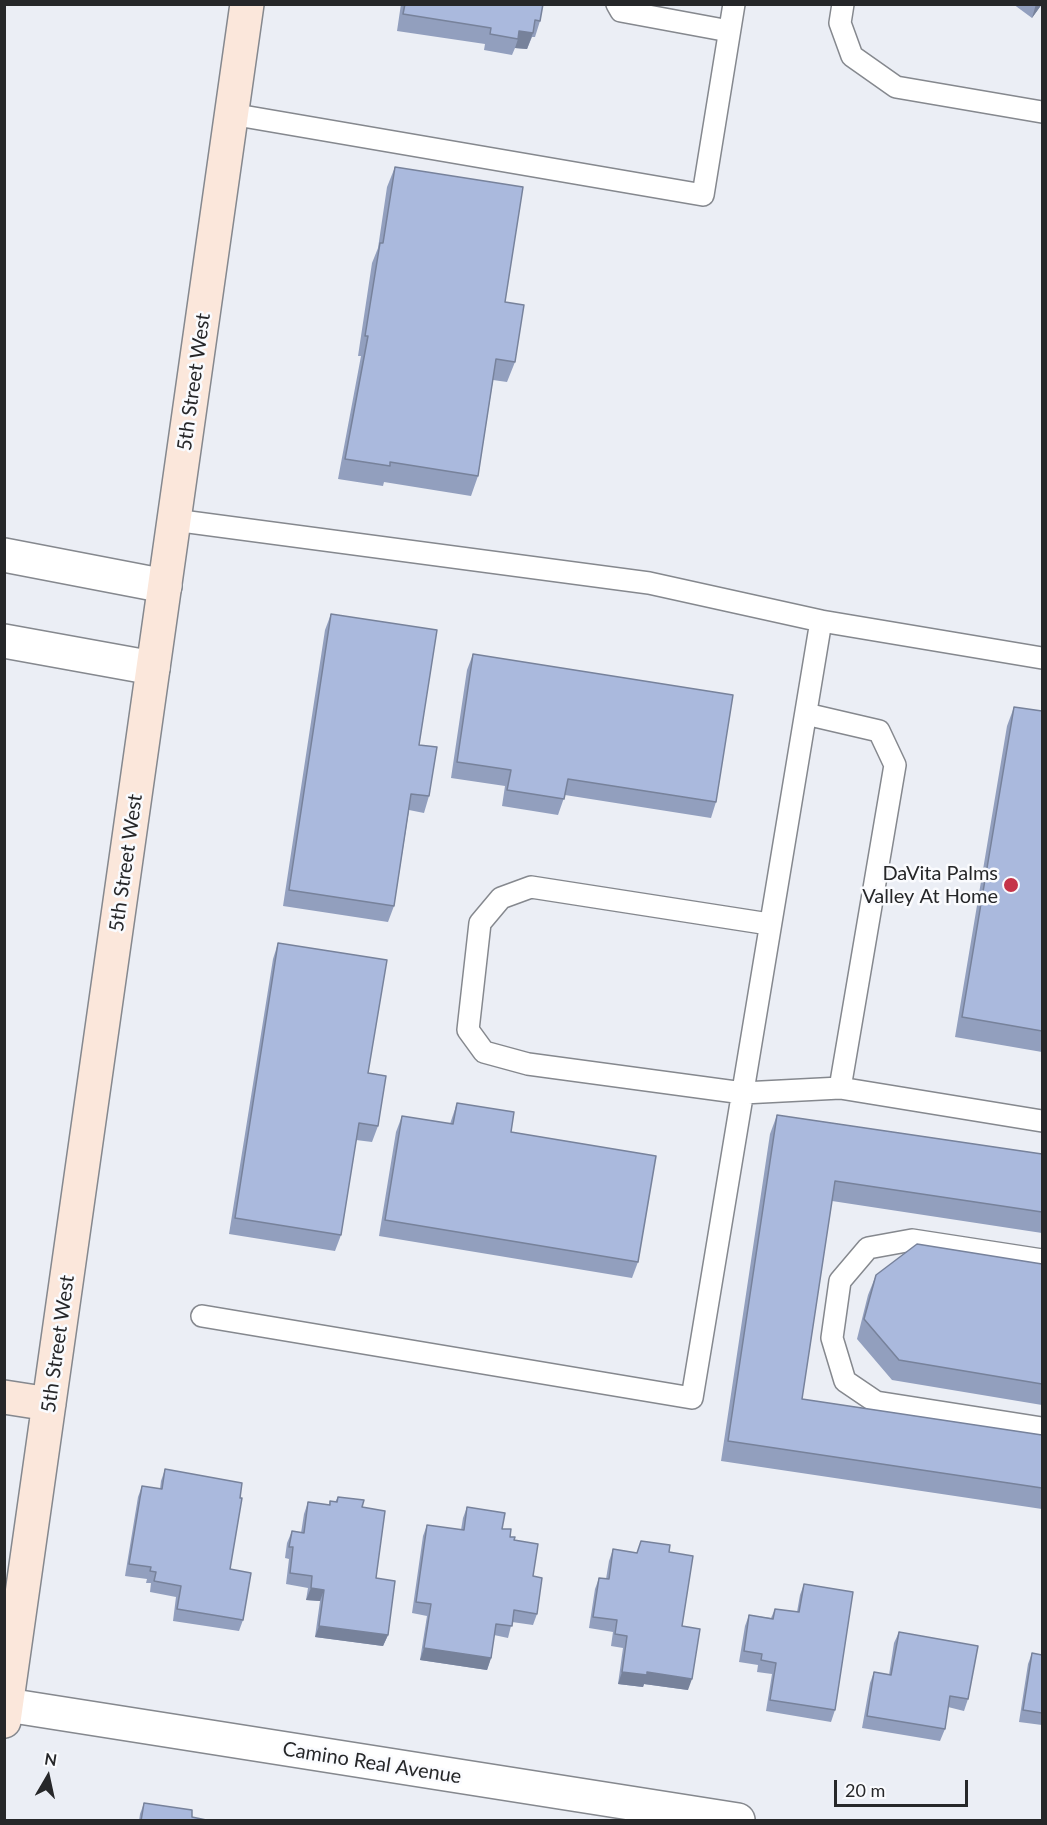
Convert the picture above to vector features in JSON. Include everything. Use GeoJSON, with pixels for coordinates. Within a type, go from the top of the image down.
{"type":"FeatureCollection","features":[{"type":"Feature","properties":{"kind":"street","name":"5th Street West"},"geometry":{"type":"LineString","coordinates":[[6,1713],[247,4]]}},
{"type":"Feature","properties":{"kind":"street"},"geometry":{"type":"LineString","coordinates":[[4,555],[165,586]]}},
{"type":"Feature","properties":{"kind":"street"},"geometry":{"type":"LineString","coordinates":[[4,642],[153,668]]}},
{"type":"Feature","properties":{"kind":"street"},"geometry":{"type":"LineString","coordinates":[[4,1397],[49,1404]]}},
{"type":"Feature","properties":{"kind":"street","name":"Camino Real Avenue"},"geometry":{"type":"LineString","coordinates":[[6,1713],[727,1820]]}},
{"type":"Feature","properties":{"kind":"lane"},"geometry":{"type":"LineString","coordinates":[[617,4],[621,11],[729,31]]}},
{"type":"Feature","properties":{"kind":"lane"},"geometry":{"type":"LineString","coordinates":[[231,114],[703,195],[734,4]]}},
{"type":"Feature","properties":{"kind":"lane"},"geometry":{"type":"LineString","coordinates":[[843,4],[840,23],[852,56],[896,87],[1042,112]]}},
{"type":"Feature","properties":{"kind":"lane"},"geometry":{"type":"LineString","coordinates":[[174,520],[649,583],[821,621],[1042,658]]}},
{"type":"Feature","properties":{"kind":"lane"},"geometry":{"type":"LineString","coordinates":[[202,1316],[692,1398],[821,621]]}},
{"type":"Feature","properties":{"kind":"lane"},"geometry":{"type":"LineString","coordinates":[[806,714],[879,731],[895,765],[840,1088]]}},
{"type":"Feature","properties":{"kind":"lane"},"geometry":{"type":"LineString","coordinates":[[770,924],[531,887],[501,898],[480,923],[468,1030],[484,1052],[528,1064],[743,1094],[840,1088],[1042,1122]]}},
{"type":"Feature","properties":{"kind":"lane"},"geometry":{"type":"LineString","coordinates":[[1042,1260],[912,1240],[868,1248],[840,1281],[832,1338],[845,1381],[876,1402],[1042,1428]]}},
{"type":"Feature","properties":{"kind":"building"},"geometry":{"type":"Polygon","coordinates":[[[405,4],[543,4],[540,21],[535,20],[533,33],[519,31],[518,39],[490,34],[491,28],[403,14],[405,4]]]}},
{"type":"Feature","properties":{"kind":"building"},"geometry":{"type":"Polygon","coordinates":[[[395,167],[523,187],[505,302],[524,305],[515,362],[496,359],[478,476],[390,462],[390,466],[345,459],[368,336],[365,336],[380,243],[383,243],[395,167]]]}},
{"type":"Feature","properties":{"kind":"building"},"geometry":{"type":"Polygon","coordinates":[[[331,614],[437,630],[419,745],[437,747],[429,796],[411,794],[394,906],[289,890],[331,614]]]}},
{"type":"Feature","properties":{"kind":"building"},"geometry":{"type":"Polygon","coordinates":[[[473,654],[733,695],[716,802],[568,779],[564,799],[507,790],[511,770],[457,762],[473,654]]]}},
{"type":"Feature","properties":{"kind":"building","name":"DaVita Palms Valley At Home"},"geometry":{"type":"Polygon","coordinates":[[[1014,707],[1042,711],[1042,1031],[962,1017],[1014,707]]]}},
{"type":"Feature","properties":{"kind":"building"},"geometry":{"type":"Polygon","coordinates":[[[278,943],[387,960],[368,1073],[386,1076],[378,1126],[359,1123],[341,1235],[235,1218],[278,943]]]}},
{"type":"Feature","properties":{"kind":"building"},"geometry":{"type":"Polygon","coordinates":[[[457,1103],[514,1112],[511,1132],[656,1156],[638,1262],[385,1220],[402,1116],[453,1124],[457,1103]]]}},
{"type":"Feature","properties":{"kind":"building"},"geometry":{"type":"Polygon","coordinates":[[[777,1115],[1042,1154],[1042,1212],[835,1181],[802,1399],[1042,1435],[1042,1488],[728,1441],[777,1115]]]}},
{"type":"Feature","properties":{"kind":"building"},"geometry":{"type":"Polygon","coordinates":[[[917,1244],[1042,1264],[1042,1384],[899,1360],[864,1319],[876,1275],[917,1244]]]}},
{"type":"Feature","properties":{"kind":"building"},"geometry":{"type":"Polygon","coordinates":[[[165,1469],[242,1483],[240,1498],[242,1498],[230,1569],[251,1573],[243,1620],[177,1609],[181,1586],[154,1581],[156,1572],[150,1571],[151,1567],[129,1564],[142,1486],[162,1489],[165,1469]]]}},
{"type":"Feature","properties":{"kind":"building"},"geometry":{"type":"Polygon","coordinates":[[[338,1497],[364,1500],[362,1507],[385,1511],[376,1578],[395,1581],[388,1635],[319,1626],[324,1590],[311,1588],[312,1576],[290,1573],[293,1547],[289,1547],[292,1531],[304,1533],[308,1502],[330,1505],[330,1501],[337,1502],[338,1497]]]}},
{"type":"Feature","properties":{"kind":"building"},"geometry":{"type":"Polygon","coordinates":[[[467,1507],[505,1513],[502,1529],[511,1529],[510,1537],[515,1537],[514,1540],[538,1544],[533,1576],[542,1578],[537,1614],[514,1610],[512,1626],[496,1624],[491,1658],[424,1648],[431,1604],[416,1602],[427,1525],[464,1530],[467,1507]]]}},
{"type":"Feature","properties":{"kind":"building"},"geometry":{"type":"Polygon","coordinates":[[[641,1541],[670,1545],[669,1552],[693,1556],[682,1626],[700,1629],[692,1679],[647,1672],[647,1675],[622,1672],[627,1636],[615,1634],[617,1620],[593,1617],[599,1578],[609,1579],[613,1549],[637,1553],[641,1541]]]}},
{"type":"Feature","properties":{"kind":"building"},"geometry":{"type":"Polygon","coordinates":[[[804,1584],[853,1592],[835,1710],[770,1700],[776,1663],[761,1660],[762,1654],[744,1651],[749,1615],[773,1619],[775,1609],[799,1612],[804,1584]]]}},
{"type":"Feature","properties":{"kind":"building"},"geometry":{"type":"Polygon","coordinates":[[[899,1632],[978,1646],[968,1699],[950,1696],[945,1729],[867,1716],[874,1672],[891,1675],[899,1632]]]}},
{"type":"Feature","properties":{"kind":"building"},"geometry":{"type":"Polygon","coordinates":[[[1032,1653],[1042,1655],[1042,1713],[1023,1710],[1032,1653]]]}},
{"type":"Feature","properties":{"kind":"building"},"geometry":{"type":"Polygon","coordinates":[[[144,1803],[192,1810],[192,1817],[211,1821],[141,1821],[144,1803]]]}},
{"type":"Feature","properties":{"kind":"place","name":"DaVita Palms Valley At Home"},"geometry":{"type":"Point","coordinates":[1011,885]}}]}
